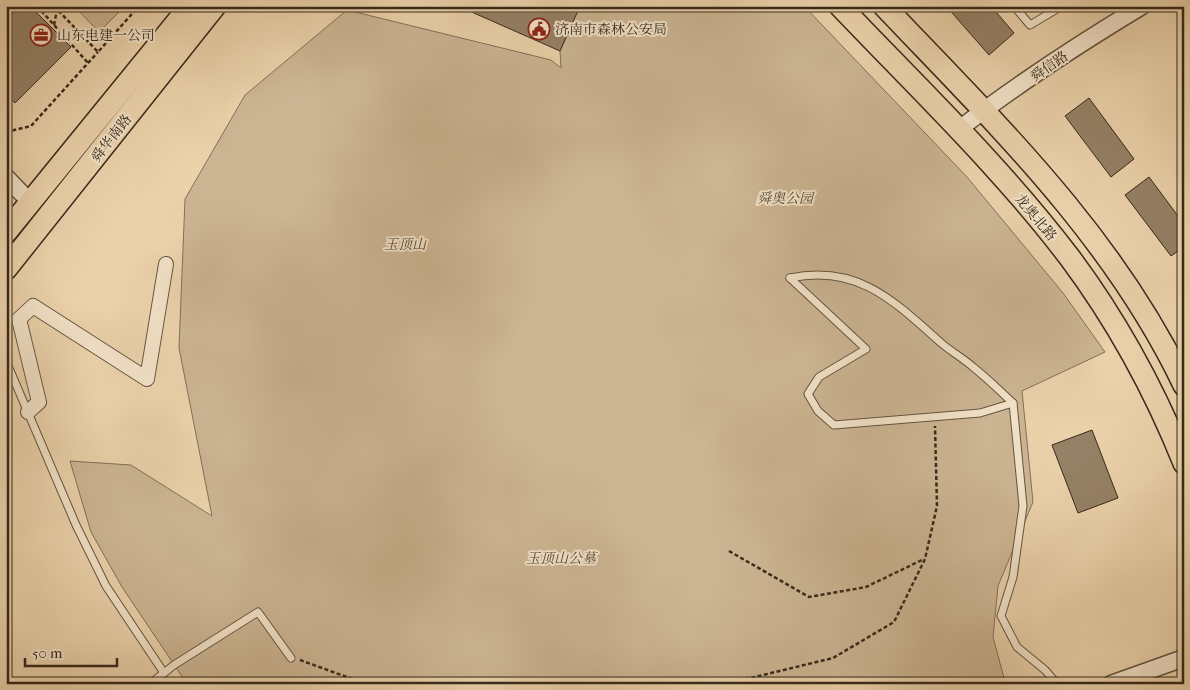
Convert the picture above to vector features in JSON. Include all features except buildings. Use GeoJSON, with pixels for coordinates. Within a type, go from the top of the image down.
{"type":"FeatureCollection","features":[{"type":"Feature","properties":{"kind":"main road","name":"舜华南路"},"geometry":{"type":"LineString","coordinates":[[9,223],[30,202],[190,6]]}},
{"type":"Feature","properties":{"kind":"main road","name":"舜华南路"},"geometry":{"type":"LineString","coordinates":[[6,269],[215,6]]}},
{"type":"Feature","properties":{"kind":"main road","name":"龙奥北路"},"geometry":{"type":"LineString","coordinates":[[840,6],[958,130],[1038,219],[1091,288],[1125,341],[1154,396],[1184,463]]}},
{"type":"Feature","properties":{"kind":"main road"},"geometry":{"type":"LineString","coordinates":[[884,6],[1058,191],[1139,303],[1184,385]]}},
{"type":"Feature","properties":{"kind":"street","name":"舜信路"},"geometry":{"type":"LineString","coordinates":[[958,130],[982,111],[1135,8]]}},
{"type":"Feature","properties":{"kind":"street"},"geometry":{"type":"LineString","coordinates":[[6,177],[30,202]]}},
{"type":"Feature","properties":{"kind":"street"},"geometry":{"type":"LineString","coordinates":[[28,412],[40,402],[19,319],[33,306],[147,379],[166,264]]}},
{"type":"Feature","properties":{"kind":"street"},"geometry":{"type":"LineString","coordinates":[[1111,684],[1184,658]]}},
{"type":"Feature","properties":{"kind":"lane"},"geometry":{"type":"LineString","coordinates":[[1014,6],[1030,25],[1062,6]]}},
{"type":"Feature","properties":{"kind":"lane"},"geometry":{"type":"LineString","coordinates":[[1013,403],[980,413],[834,424],[818,411],[808,394],[819,377],[866,348],[790,278],[824,273],[860,282],[925,328],[940,343],[974,367],[1013,403],[1024,506],[1013,577],[1000,616],[1017,647],[1045,670],[1057,684]]}},
{"type":"Feature","properties":{"kind":"lane"},"geometry":{"type":"LineString","coordinates":[[6,361],[76,525],[106,586],[164,673]]}},
{"type":"Feature","properties":{"kind":"lane"},"geometry":{"type":"LineString","coordinates":[[150,684],[174,665],[258,612],[291,658]]}},
{"type":"Feature","properties":{"kind":"path"},"geometry":{"type":"LineString","coordinates":[[37,6],[88,64]]}},
{"type":"Feature","properties":{"kind":"path"},"geometry":{"type":"LineString","coordinates":[[54,6],[98,52]]}},
{"type":"Feature","properties":{"kind":"path"},"geometry":{"type":"LineString","coordinates":[[6,132],[31,126],[139,6]]}},
{"type":"Feature","properties":{"kind":"path"},"geometry":{"type":"LineString","coordinates":[[54,25],[57,10]]}},
{"type":"Feature","properties":{"kind":"path"},"geometry":{"type":"LineString","coordinates":[[726,684],[833,658],[894,622],[925,558],[937,506],[934,417]]}},
{"type":"Feature","properties":{"kind":"path"},"geometry":{"type":"LineString","coordinates":[[729,551],[810,597],[866,587],[925,558]]}},
{"type":"Feature","properties":{"kind":"path"},"geometry":{"type":"LineString","coordinates":[[291,658],[366,684]]}},
{"type":"Feature","properties":{"kind":"green space"},"geometry":{"type":"Polygon","coordinates":[[[74,6],[123,6],[124,7],[99,32],[74,6]]]}},
{"type":"Feature","properties":{"kind":"green space"},"geometry":{"type":"Polygon","coordinates":[[[580,6],[804,6],[967,177],[1063,293],[1105,352],[1022,391],[1033,502],[998,586],[993,637],[1004,678],[993,684],[187,684],[122,587],[91,532],[70,461],[131,465],[212,516],[179,348],[185,199],[245,95],[347,10],[551,60],[561,68],[560,51],[580,6]]]}},
{"type":"Feature","properties":{"kind":"place","name":"济南市森林公安局"},"geometry":{"type":"Point","coordinates":[539,29]}},
{"type":"Feature","properties":{"kind":"place","name":"山东电建一公司"},"geometry":{"type":"Point","coordinates":[41,35]}},
{"type":"Feature","properties":{"kind":"park label","name":"舜奥公园"},"geometry":{"type":"Point","coordinates":[785,198]}},
{"type":"Feature","properties":{"kind":"park label","name":"玉顶山"},"geometry":{"type":"Point","coordinates":[405,244]}},
{"type":"Feature","properties":{"kind":"park label","name":"玉顶山公墓"},"geometry":{"type":"Point","coordinates":[561,558]}}]}
